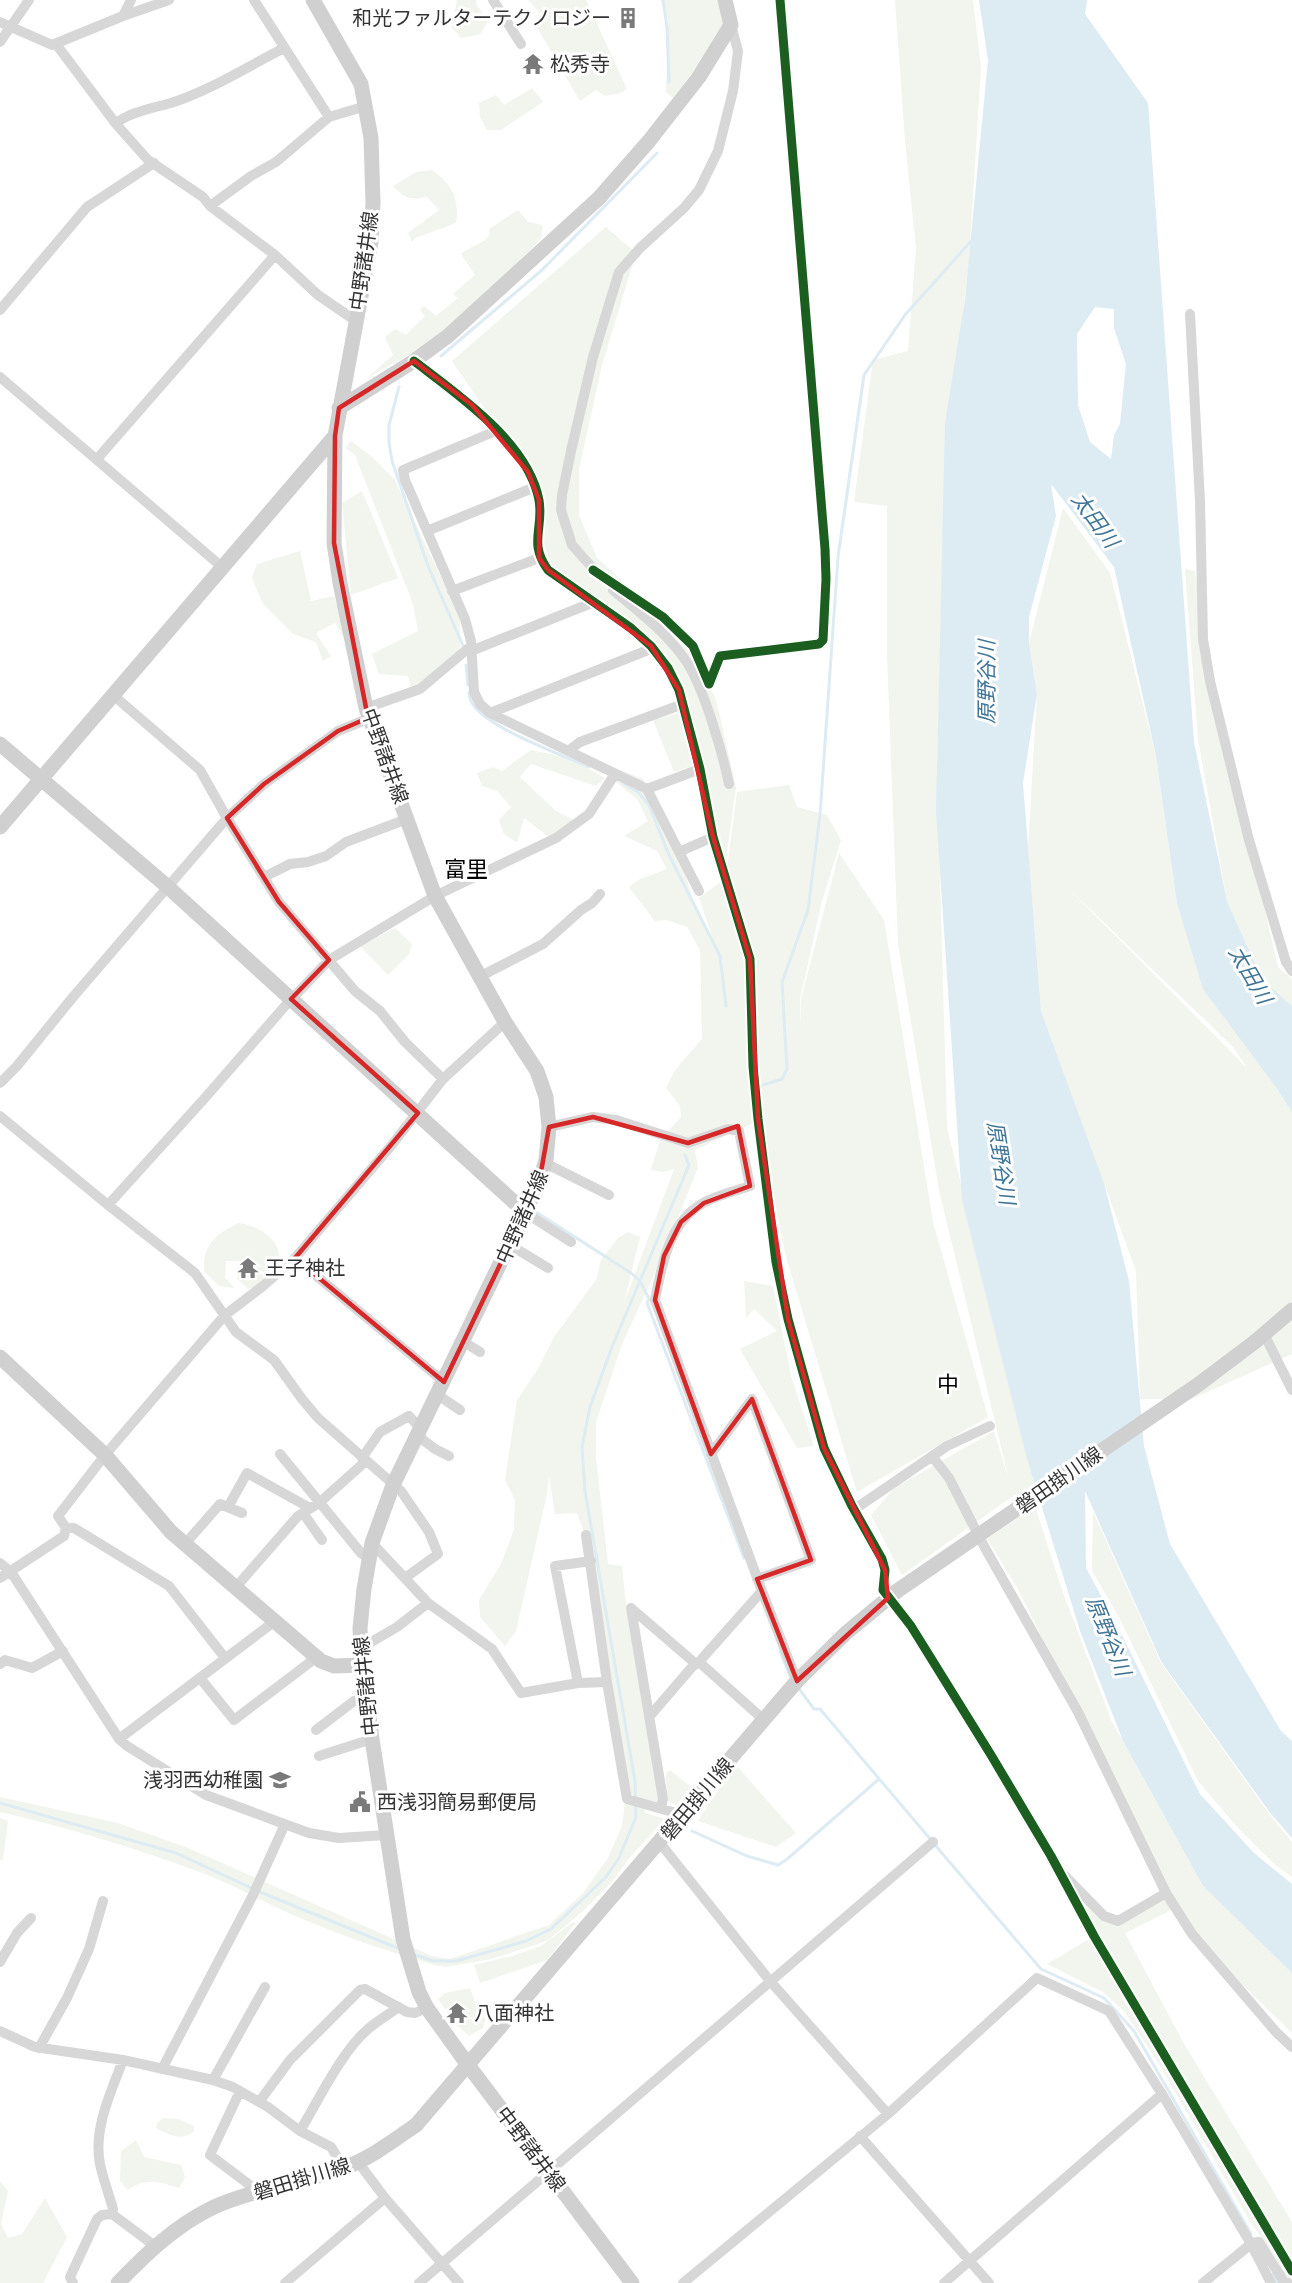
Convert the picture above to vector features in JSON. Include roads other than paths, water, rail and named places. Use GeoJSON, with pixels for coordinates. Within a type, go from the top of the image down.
{"type":"FeatureCollection","features":[{"type":"Feature","properties":{"kind":"main road","name":"中野諸井線"},"geometry":{"type":"LineString","coordinates":[[313,0],[361,84],[370,138],[372,213],[370,242],[335,436],[334,543],[340,583],[368,713],[435,896],[505,1023],[537,1071],[546,1097],[549,1127],[545,1163],[526,1214],[393,1485],[372,1543],[360,1628],[366,1699],[403,1939],[412,1973],[427,2008],[632,2283]]}},
{"type":"Feature","properties":{"kind":"main road"},"geometry":{"type":"LineString","coordinates":[[339,408],[414,361],[456,329],[599,198],[649,141],[699,77],[731,25],[724,0]]}},
{"type":"Feature","properties":{"kind":"main road"},"geometry":{"type":"LineString","coordinates":[[0,827],[335,436]]}},
{"type":"Feature","properties":{"kind":"main road"},"geometry":{"type":"LineString","coordinates":[[0,744],[168,886],[526,1214]]}},
{"type":"Feature","properties":{"kind":"main road","name":"磐田掛川線"},"geometry":{"type":"LineString","coordinates":[[118,2283],[155,2246],[174,2231],[207,2211],[259,2192],[351,2165],[416,2125],[797,1681],[846,1633],[893,1595],[1199,1384],[1292,1310]]}},
{"type":"Feature","properties":{"kind":"main road"},"geometry":{"type":"LineString","coordinates":[[0,1357],[105,1455],[160,1521],[317,1657],[328,1665],[362,1665]]}},
{"type":"Feature","properties":{"kind":"street"},"geometry":{"type":"LineString","coordinates":[[0,42],[29,0]]}},
{"type":"Feature","properties":{"kind":"street"},"geometry":{"type":"LineString","coordinates":[[123,16],[131,0]]}},
{"type":"Feature","properties":{"kind":"street"},"geometry":{"type":"LineString","coordinates":[[0,21],[52,45],[169,0]]}},
{"type":"Feature","properties":{"kind":"street"},"geometry":{"type":"LineString","coordinates":[[255,0],[329,117]]}},
{"type":"Feature","properties":{"kind":"street"},"geometry":{"type":"LineString","coordinates":[[493,0],[521,44]]}},
{"type":"Feature","properties":{"kind":"street"},"geometry":{"type":"LineString","coordinates":[[593,570],[663,617],[693,646],[708,684],[720,656],[819,644],[823,640],[826,579],[824,539],[780,0]]}},
{"type":"Feature","properties":{"kind":"street"},"geometry":{"type":"LineString","coordinates":[[729,784],[725,764],[704,702],[686,661],[662,631],[593,570],[572,545],[561,510],[571,451],[593,357],[619,272],[640,248],[684,208],[699,189],[718,151],[734,91],[738,51],[731,25]]}},
{"type":"Feature","properties":{"kind":"street"},"geometry":{"type":"LineString","coordinates":[[56,44],[116,124],[148,160],[203,197],[210,206],[275,255],[318,295],[356,321]]}},
{"type":"Feature","properties":{"kind":"street"},"geometry":{"type":"LineString","coordinates":[[116,124],[138,113],[190,96],[284,48]]}},
{"type":"Feature","properties":{"kind":"street"},"geometry":{"type":"LineString","coordinates":[[210,206],[251,176],[276,162],[329,117],[366,106]]}},
{"type":"Feature","properties":{"kind":"street"},"geometry":{"type":"LineString","coordinates":[[0,310],[87,207],[154,163]]}},
{"type":"Feature","properties":{"kind":"street"},"geometry":{"type":"LineString","coordinates":[[97,459],[275,255]]}},
{"type":"Feature","properties":{"kind":"street"},"geometry":{"type":"LineString","coordinates":[[1190,314],[1200,501],[1203,639],[1210,681],[1249,840],[1286,962],[1292,971]]}},
{"type":"Feature","properties":{"kind":"street"},"geometry":{"type":"LineString","coordinates":[[414,361],[472,405],[498,430],[514,451],[535,487],[539,500],[540,517],[536,539],[539,558],[548,570],[632,628],[653,648],[668,668],[679,690],[700,769],[713,837],[750,958],[753,1065],[776,1262],[788,1319],[825,1448],[882,1560],[885,1570],[884,1590],[893,1595],[948,1684],[1292,2271]]}},
{"type":"Feature","properties":{"kind":"street"},"geometry":{"type":"LineString","coordinates":[[0,377],[222,567]]}},
{"type":"Feature","properties":{"kind":"street"},"geometry":{"type":"LineString","coordinates":[[498,430],[403,470],[405,480],[465,619],[471,649],[474,692],[480,704],[490,713],[614,776],[647,789],[699,891]]}},
{"type":"Feature","properties":{"kind":"street"},"geometry":{"type":"LineString","coordinates":[[427,531],[535,487]]}},
{"type":"Feature","properties":{"kind":"street"},"geometry":{"type":"LineString","coordinates":[[452,591],[539,558]]}},
{"type":"Feature","properties":{"kind":"street"},"geometry":{"type":"LineString","coordinates":[[0,1083],[17,1066],[73,997],[227,818],[264,784],[338,730],[420,689],[471,649],[594,602]]}},
{"type":"Feature","properties":{"kind":"street"},"geometry":{"type":"LineString","coordinates":[[490,713],[653,648]]}},
{"type":"Feature","properties":{"kind":"street"},"geometry":{"type":"LineString","coordinates":[[113,695],[200,770],[279,902],[355,991],[380,1011],[405,1042],[443,1079]]}},
{"type":"Feature","properties":{"kind":"street"},"geometry":{"type":"LineString","coordinates":[[568,751],[580,742],[683,704]]}},
{"type":"Feature","properties":{"kind":"street"},"geometry":{"type":"LineString","coordinates":[[647,789],[700,769]]}},
{"type":"Feature","properties":{"kind":"street"},"geometry":{"type":"LineString","coordinates":[[108,1205],[291,999],[329,960],[435,896],[556,838],[589,814],[614,776]]}},
{"type":"Feature","properties":{"kind":"street"},"geometry":{"type":"LineString","coordinates":[[264,877],[290,864],[308,862],[326,856],[346,842],[407,819]]}},
{"type":"Feature","properties":{"kind":"street"},"geometry":{"type":"LineString","coordinates":[[679,852],[713,837]]}},
{"type":"Feature","properties":{"kind":"street"},"geometry":{"type":"LineString","coordinates":[[479,977],[543,944],[600,894]]}},
{"type":"Feature","properties":{"kind":"street"},"geometry":{"type":"LineString","coordinates":[[0,1578],[64,1536],[66,1528],[58,1516],[105,1455],[225,1315],[263,1286],[295,1257],[418,1113],[443,1079],[505,1023]]}},
{"type":"Feature","properties":{"kind":"street"},"geometry":{"type":"LineString","coordinates":[[0,1116],[195,1273],[236,1332],[274,1360],[318,1418],[401,1491],[429,1532],[438,1554],[405,1578]]}},
{"type":"Feature","properties":{"kind":"street"},"geometry":{"type":"LineString","coordinates":[[549,1127],[593,1117],[616,1120],[688,1143],[728,1129],[739,1131],[750,1186],[704,1203],[681,1222],[664,1256],[655,1300],[757,1579],[797,1681]]}},
{"type":"Feature","properties":{"kind":"street"},"geometry":{"type":"LineString","coordinates":[[545,1163],[609,1195]]}},
{"type":"Feature","properties":{"kind":"street"},"geometry":{"type":"LineString","coordinates":[[526,1214],[571,1242]]}},
{"type":"Feature","properties":{"kind":"street"},"geometry":{"type":"LineString","coordinates":[[510,1245],[548,1268]]}},
{"type":"Feature","properties":{"kind":"street"},"geometry":{"type":"LineString","coordinates":[[295,1257],[441,1389],[460,1410]]}},
{"type":"Feature","properties":{"kind":"street"},"geometry":{"type":"LineString","coordinates":[[1265,1333],[1292,1390]]}},
{"type":"Feature","properties":{"kind":"street"},"geometry":{"type":"LineString","coordinates":[[464,1342],[480,1352]]}},
{"type":"Feature","properties":{"kind":"street"},"geometry":{"type":"LineString","coordinates":[[711,1454],[752,1400],[811,1560],[757,1579]]}},
{"type":"Feature","properties":{"kind":"street"},"geometry":{"type":"LineString","coordinates":[[236,1587],[289,1525],[364,1459],[380,1432],[409,1416],[419,1432],[435,1449],[449,1456]]}},
{"type":"Feature","properties":{"kind":"street"},"geometry":{"type":"LineString","coordinates":[[855,1509],[933,1456],[967,1436],[990,1426]]}},
{"type":"Feature","properties":{"kind":"street"},"geometry":{"type":"LineString","coordinates":[[280,1454],[311,1508],[322,1540]]}},
{"type":"Feature","properties":{"kind":"street"},"geometry":{"type":"LineString","coordinates":[[933,1456],[949,1478],[985,1548],[1078,1712],[1166,1893],[1192,1934],[1276,2032],[1292,2047]]}},
{"type":"Feature","properties":{"kind":"street"},"geometry":{"type":"LineString","coordinates":[[228,1507],[246,1473],[311,1508],[369,1559]]}},
{"type":"Feature","properties":{"kind":"street"},"geometry":{"type":"LineString","coordinates":[[185,1544],[220,1504],[242,1513]]}},
{"type":"Feature","properties":{"kind":"street"},"geometry":{"type":"LineString","coordinates":[[66,1528],[74,1528],[169,1586],[225,1658]]}},
{"type":"Feature","properties":{"kind":"street"},"geometry":{"type":"LineString","coordinates":[[586,1535],[607,1682],[627,1799],[683,1815]]}},
{"type":"Feature","properties":{"kind":"street"},"geometry":{"type":"LineString","coordinates":[[372,1543],[428,1603],[492,1649],[521,1693],[578,1683],[607,1682]]}},
{"type":"Feature","properties":{"kind":"street"},"geometry":{"type":"LineString","coordinates":[[578,1683],[555,1566],[591,1561]]}},
{"type":"Feature","properties":{"kind":"street"},"geometry":{"type":"LineString","coordinates":[[0,1563],[11,1572],[119,1739],[194,1788],[309,1833],[339,1838],[386,1835]]}},
{"type":"Feature","properties":{"kind":"street"},"geometry":{"type":"LineString","coordinates":[[649,1717],[762,1591]]}},
{"type":"Feature","properties":{"kind":"street"},"geometry":{"type":"LineString","coordinates":[[361,1648],[397,1627],[428,1603]]}},
{"type":"Feature","properties":{"kind":"street"},"geometry":{"type":"LineString","coordinates":[[661,1808],[663,1799],[630,1608],[764,1720]]}},
{"type":"Feature","properties":{"kind":"street"},"geometry":{"type":"LineString","coordinates":[[119,1739],[275,1621]]}},
{"type":"Feature","properties":{"kind":"street"},"geometry":{"type":"LineString","coordinates":[[0,1664],[4,1660],[32,1668],[63,1651]]}},
{"type":"Feature","properties":{"kind":"street"},"geometry":{"type":"LineString","coordinates":[[200,1678],[234,1720],[317,1657]]}},
{"type":"Feature","properties":{"kind":"street"},"geometry":{"type":"LineString","coordinates":[[316,1730],[354,1701],[366,1699]]}},
{"type":"Feature","properties":{"kind":"street"},"geometry":{"type":"LineString","coordinates":[[319,1756],[372,1739]]}},
{"type":"Feature","properties":{"kind":"street"},"geometry":{"type":"LineString","coordinates":[[162,2069],[253,1895],[285,1824]]}},
{"type":"Feature","properties":{"kind":"street"},"geometry":{"type":"LineString","coordinates":[[419,2283],[933,1842]]}},
{"type":"Feature","properties":{"kind":"street"},"geometry":{"type":"LineString","coordinates":[[660,1843],[770,1981],[888,2114]]}},
{"type":"Feature","properties":{"kind":"street"},"geometry":{"type":"LineString","coordinates":[[1059,1871],[1104,1916],[1118,1921],[1166,1893]]}},
{"type":"Feature","properties":{"kind":"street"},"geometry":{"type":"LineString","coordinates":[[39,2048],[89,1949],[103,1901]]}},
{"type":"Feature","properties":{"kind":"street"},"geometry":{"type":"LineString","coordinates":[[0,1962],[17,1933],[31,1918]]}},
{"type":"Feature","properties":{"kind":"street"},"geometry":{"type":"LineString","coordinates":[[682,2283],[888,2114],[1037,1978],[1108,2011],[1162,2094],[1271,2283]]}},
{"type":"Feature","properties":{"kind":"street"},"geometry":{"type":"LineString","coordinates":[[213,2080],[265,1987]]}},
{"type":"Feature","properties":{"kind":"street"},"geometry":{"type":"LineString","coordinates":[[259,2102],[290,2060],[360,1990],[365,1989],[407,2012],[415,2013],[427,2008]]}},
{"type":"Feature","properties":{"kind":"street"},"geometry":{"type":"LineString","coordinates":[[300,2131],[342,2060],[360,2037],[399,2007]]}},
{"type":"Feature","properties":{"kind":"street"},"geometry":{"type":"LineString","coordinates":[[0,2031],[39,2048],[123,2060],[213,2080],[240,2091],[300,2131],[331,2147],[385,2198],[459,2283]]}},
{"type":"Feature","properties":{"kind":"street"},"geometry":{"type":"LineString","coordinates":[[112,2214],[113,2209],[100,2164],[99,2146],[106,2103],[123,2060]]}},
{"type":"Feature","properties":{"kind":"street"},"geometry":{"type":"LineString","coordinates":[[240,2091],[210,2154],[259,2192]]}},
{"type":"Feature","properties":{"kind":"street"},"geometry":{"type":"LineString","coordinates":[[944,2283],[1162,2094]]}},
{"type":"Feature","properties":{"kind":"street"},"geometry":{"type":"LineString","coordinates":[[861,2136],[989,2283]]}},
{"type":"Feature","properties":{"kind":"street"},"geometry":{"type":"LineString","coordinates":[[285,2283],[385,2198]]}},
{"type":"Feature","properties":{"kind":"street"},"geometry":{"type":"LineString","coordinates":[[73,2283],[69,2277],[97,2219],[102,2215],[112,2214],[155,2246]]}},
{"type":"Feature","properties":{"kind":"street"},"geometry":{"type":"LineString","coordinates":[[1203,2283],[1250,2243],[1259,2242],[1284,2282],[1288,2283]]}},
{"type":"Feature","properties":{"kind":"water"},"geometry":{"type":"Polygon","coordinates":[[[979,0],[1087,0],[1085,14],[1148,103],[1194,742],[1227,901],[1262,979],[1292,1006],[1292,1112],[1203,989],[1177,903],[1156,756],[1114,567],[1051,484],[1056,516],[1029,617],[1029,643],[1037,694],[1023,783],[1041,1011],[1104,1183],[1129,1281],[1144,1446],[1170,1544],[1281,1731],[1292,1741],[1292,1838],[1271,1814],[1162,1663],[1085,1491],[1086,1568],[1118,1627],[1200,1794],[1254,1853],[1292,1884],[1292,1973],[1203,1886],[1123,1741],[1080,1631],[1026,1455],[962,1200],[936,811],[945,423],[965,299],[988,60],[979,0]],[[1095,307],[1077,334],[1078,405],[1090,442],[1111,459],[1114,435],[1120,424],[1126,364],[1114,328],[1114,309],[1095,307]]]}},
{"type":"Feature","properties":{"kind":"waterway"},"geometry":{"type":"LineString","coordinates":[[663,0],[667,27],[669,82]]}},
{"type":"Feature","properties":{"kind":"waterway"},"geometry":{"type":"LineString","coordinates":[[441,356],[542,270],[657,153]]}},
{"type":"Feature","properties":{"kind":"waterway"},"geometry":{"type":"LineString","coordinates":[[763,1085],[782,1079],[787,1069],[782,982],[808,910],[820,815],[838,557],[864,375],[905,315],[973,239]]}},
{"type":"Feature","properties":{"kind":"waterway"},"geometry":{"type":"LineString","coordinates":[[399,387],[389,425],[392,461],[428,566],[464,648]]}},
{"type":"Feature","properties":{"kind":"waterway"},"geometry":{"type":"LineString","coordinates":[[466,665],[468,685]]}},
{"type":"Feature","properties":{"kind":"waterway"},"geometry":{"type":"LineString","coordinates":[[469,692],[478,711],[506,730],[589,767]]}},
{"type":"Feature","properties":{"kind":"waterway"},"geometry":{"type":"LineString","coordinates":[[622,782],[638,792],[649,805],[669,855],[720,956],[726,1006]]}},
{"type":"Feature","properties":{"kind":"waterway"},"geometry":{"type":"LineString","coordinates":[[412,1954],[434,1961],[456,1961],[526,1941],[551,1929],[606,1877],[619,1858],[636,1817],[635,1781],[585,1491],[582,1447],[590,1407],[612,1347],[689,1165],[685,1155]]}},
{"type":"Feature","properties":{"kind":"waterway"},"geometry":{"type":"LineString","coordinates":[[536,1212],[640,1281],[649,1299],[647,1303],[744,1558]]}},
{"type":"Feature","properties":{"kind":"waterway"},"geometry":{"type":"LineString","coordinates":[[780,1651],[790,1676]]}},
{"type":"Feature","properties":{"kind":"waterway"},"geometry":{"type":"LineString","coordinates":[[797,1686],[814,1709],[820,1709],[931,1840]]}},
{"type":"Feature","properties":{"kind":"waterway"},"geometry":{"type":"LineString","coordinates":[[692,1831],[747,1856],[778,1865],[879,1779]]}},
{"type":"Feature","properties":{"kind":"waterway"},"geometry":{"type":"LineString","coordinates":[[0,1803],[176,1853],[260,1892],[400,1949]]}},
{"type":"Feature","properties":{"kind":"waterway"},"geometry":{"type":"LineString","coordinates":[[935,1845],[1041,1969],[1104,1998],[1134,2031],[1251,2234]]}},
{"type":"Feature","properties":{"kind":"waterway"},"geometry":{"type":"LineString","coordinates":[[1273,2274],[1278,2283]]}},
{"type":"Feature","properties":{"kind":"place","name":"和光ファルターテクノロジー"},"geometry":{"type":"Point","coordinates":[628,18]}},
{"type":"Feature","properties":{"kind":"place","name":"松秀寺"},"geometry":{"type":"Point","coordinates":[533,64]}},
{"type":"Feature","properties":{"kind":"place","name":"王子神社"},"geometry":{"type":"Point","coordinates":[248,1268]}},
{"type":"Feature","properties":{"kind":"place","name":"浅羽西幼稚園"},"geometry":{"type":"Point","coordinates":[280,1780]}},
{"type":"Feature","properties":{"kind":"place","name":"西浅羽簡易郵便局"},"geometry":{"type":"Point","coordinates":[360,1802]}},
{"type":"Feature","properties":{"kind":"place","name":"八面神社"},"geometry":{"type":"Point","coordinates":[457,2013]}},
{"type":"Feature","properties":{"kind":"district","name":"富里"},"geometry":{"type":"Point","coordinates":[466,869]}},
{"type":"Feature","properties":{"kind":"district","name":"中"},"geometry":{"type":"Point","coordinates":[948,1384]}},
{"type":"Feature","properties":{"kind":"water label","name":"太田川"},"geometry":{"type":"Point","coordinates":[1095,520]}},
{"type":"Feature","properties":{"kind":"water label","name":"原野谷川"},"geometry":{"type":"Point","coordinates":[987,682]}},
{"type":"Feature","properties":{"kind":"water label","name":"太田川"},"geometry":{"type":"Point","coordinates":[1250,975]}},
{"type":"Feature","properties":{"kind":"water label","name":"原野谷川"},"geometry":{"type":"Point","coordinates":[1001,1163]}},
{"type":"Feature","properties":{"kind":"water label","name":"原野谷川"},"geometry":{"type":"Point","coordinates":[1108,1636]}}]}
